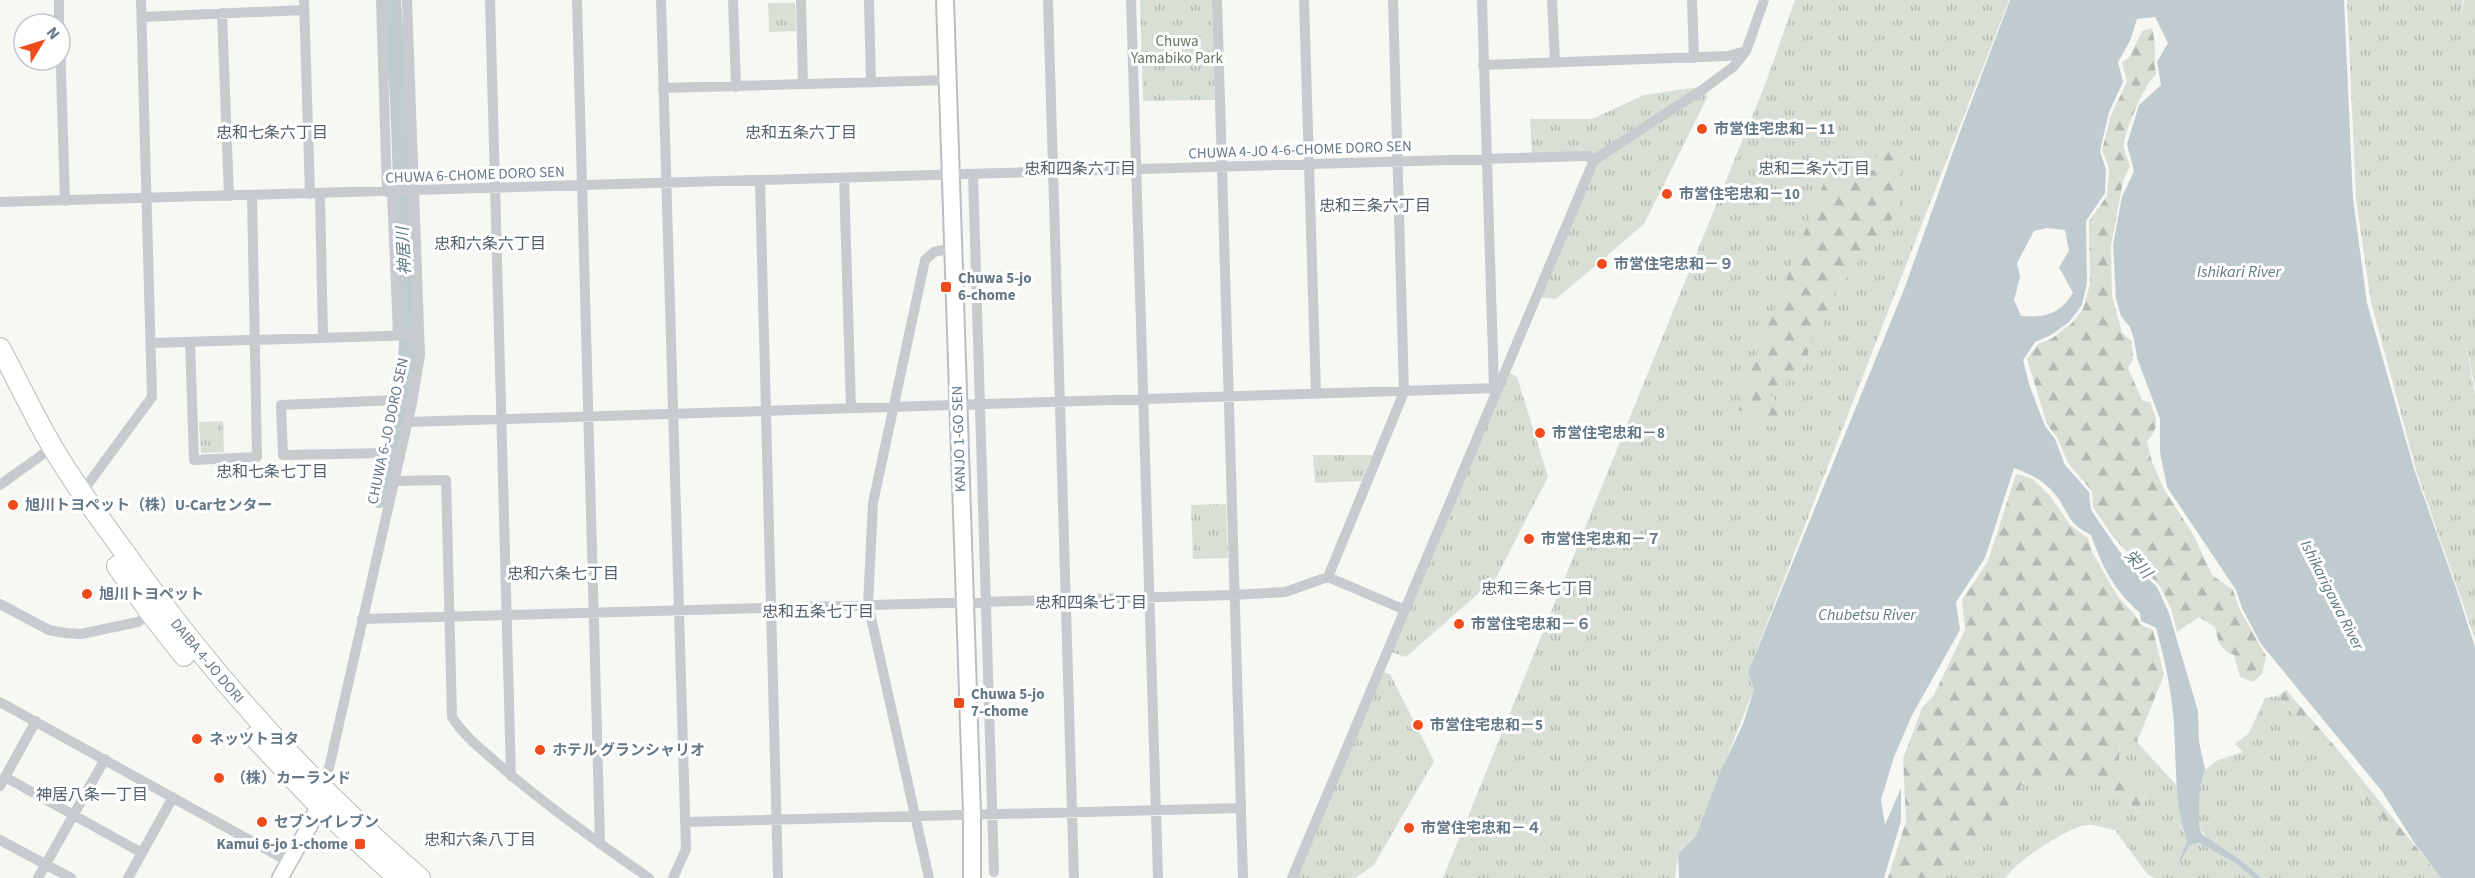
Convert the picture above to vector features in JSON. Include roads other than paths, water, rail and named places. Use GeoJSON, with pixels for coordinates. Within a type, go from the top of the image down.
{"type":"FeatureCollection","features":[{"type":"Feature","properties":{"kind":"highway","name":"DAIBA 4-JO DORI"},"geometry":{"type":"LineString","coordinates":[[0,348],[48,451]]}},
{"type":"Feature","properties":{"kind":"highway","name":"DAIBA 4-JO DORI"},"geometry":{"type":"LineString","coordinates":[[0,375],[78,498],[156,609],[240,701],[322,798],[395,873],[420,878]]}},
{"type":"Feature","properties":{"kind":"main road","name":"KANJO 1-GO SEN"},"geometry":{"type":"LineString","coordinates":[[945,0],[972,814],[972,878]]}},
{"type":"Feature","properties":{"kind":"street"},"geometry":{"type":"LineString","coordinates":[[78,498],[152,398],[141,0]]}},
{"type":"Feature","properties":{"kind":"street"},"geometry":{"type":"LineString","coordinates":[[151,343],[408,335],[399,192],[381,0]]}},
{"type":"Feature","properties":{"kind":"street","name":"CHUWA 6-JO DORO SEN"},"geometry":{"type":"LineString","coordinates":[[322,798],[394,481],[394,455],[408,422],[406,402],[420,355],[408,335],[399,192],[407,0]]}},
{"type":"Feature","properties":{"kind":"street"},"geometry":{"type":"LineString","coordinates":[[490,0],[511,776]]}},
{"type":"Feature","properties":{"kind":"street"},"geometry":{"type":"LineString","coordinates":[[577,0],[600,844]]}},
{"type":"Feature","properties":{"kind":"street"},"geometry":{"type":"LineString","coordinates":[[661,0],[677,610],[686,849],[673,878]]}},
{"type":"Feature","properties":{"kind":"street"},"geometry":{"type":"LineString","coordinates":[[733,0],[736,87]]}},
{"type":"Feature","properties":{"kind":"street"},"geometry":{"type":"LineString","coordinates":[[801,0],[803,84]]}},
{"type":"Feature","properties":{"kind":"street"},"geometry":{"type":"LineString","coordinates":[[869,0],[871,83]]}},
{"type":"Feature","properties":{"kind":"street"},"geometry":{"type":"LineString","coordinates":[[1048,0],[1074,878]]}},
{"type":"Feature","properties":{"kind":"street"},"geometry":{"type":"LineString","coordinates":[[1131,0],[1158,878]]}},
{"type":"Feature","properties":{"kind":"street"},"geometry":{"type":"LineString","coordinates":[[1217,0],[1243,878]]}},
{"type":"Feature","properties":{"kind":"street"},"geometry":{"type":"LineString","coordinates":[[1304,0],[1316,393]]}},
{"type":"Feature","properties":{"kind":"street"},"geometry":{"type":"LineString","coordinates":[[1328,577],[1404,392],[1393,0]]}},
{"type":"Feature","properties":{"kind":"street"},"geometry":{"type":"LineString","coordinates":[[1482,0],[1496,388]]}},
{"type":"Feature","properties":{"kind":"street"},"geometry":{"type":"LineString","coordinates":[[1552,0],[1555,62]]}},
{"type":"Feature","properties":{"kind":"street"},"geometry":{"type":"LineString","coordinates":[[1692,0],[1694,58]]}},
{"type":"Feature","properties":{"kind":"street"},"geometry":{"type":"LineString","coordinates":[[1292,878],[1496,388],[1594,160],[1702,90],[1733,67],[1746,51],[1764,0]]}},
{"type":"Feature","properties":{"kind":"street"},"geometry":{"type":"LineString","coordinates":[[142,17],[222,13],[304,5],[323,338]]}},
{"type":"Feature","properties":{"kind":"street"},"geometry":{"type":"LineString","coordinates":[[222,13],[229,196]]}},
{"type":"Feature","properties":{"kind":"street"},"geometry":{"type":"LineString","coordinates":[[1483,65],[1694,58],[1728,56],[1746,51]]}},
{"type":"Feature","properties":{"kind":"street"},"geometry":{"type":"LineString","coordinates":[[61,72],[65,201]]}},
{"type":"Feature","properties":{"kind":"street"},"geometry":{"type":"LineString","coordinates":[[663,88],[949,80]]}},
{"type":"Feature","properties":{"kind":"street","name":"CHUWA 4-JO 4-6-CHOME DORO SEN"},"geometry":{"type":"LineString","coordinates":[[952,175],[1588,156],[1594,160]]}},
{"type":"Feature","properties":{"kind":"street"},"geometry":{"type":"LineString","coordinates":[[973,174],[994,872]]}},
{"type":"Feature","properties":{"kind":"street","name":"CHUWA 6-CHOME DORO SEN"},"geometry":{"type":"LineString","coordinates":[[0,202],[147,200],[952,175]]}},
{"type":"Feature","properties":{"kind":"street"},"geometry":{"type":"LineString","coordinates":[[844,178],[851,408]]}},
{"type":"Feature","properties":{"kind":"street"},"geometry":{"type":"LineString","coordinates":[[760,181],[778,878]]}},
{"type":"Feature","properties":{"kind":"street"},"geometry":{"type":"LineString","coordinates":[[190,342],[194,459],[256,457],[252,195]]}},
{"type":"Feature","properties":{"kind":"street"},"geometry":{"type":"LineString","coordinates":[[929,878],[868,604],[873,503],[892,406],[926,260],[934,252],[952,248]]}},
{"type":"Feature","properties":{"kind":"street"},"geometry":{"type":"LineString","coordinates":[[408,422],[979,402],[1496,388]]}},
{"type":"Feature","properties":{"kind":"street"},"geometry":{"type":"LineString","coordinates":[[394,455],[283,455],[281,405],[406,402]]}},
{"type":"Feature","properties":{"kind":"street"},"geometry":{"type":"LineString","coordinates":[[0,485],[48,451]]}},
{"type":"Feature","properties":{"kind":"street"},"geometry":{"type":"LineString","coordinates":[[394,481],[446,480],[452,717],[461,731],[511,776],[649,878]]}},
{"type":"Feature","properties":{"kind":"street"},"geometry":{"type":"LineString","coordinates":[[362,619],[1234,595],[1285,592],[1328,577],[1404,610]]}},
{"type":"Feature","properties":{"kind":"street"},"geometry":{"type":"LineString","coordinates":[[0,604],[49,630],[81,634],[138,622],[156,609]]}},
{"type":"Feature","properties":{"kind":"street"},"geometry":{"type":"LineString","coordinates":[[0,702],[289,862]]}},
{"type":"Feature","properties":{"kind":"street"},"geometry":{"type":"LineString","coordinates":[[36,721],[2,781],[73,815],[142,853]]}},
{"type":"Feature","properties":{"kind":"street"},"geometry":{"type":"LineString","coordinates":[[38,878],[105,759]]}},
{"type":"Feature","properties":{"kind":"street"},"geometry":{"type":"LineString","coordinates":[[128,878],[173,797]]}},
{"type":"Feature","properties":{"kind":"street"},"geometry":{"type":"LineString","coordinates":[[280,878],[322,798]]}},
{"type":"Feature","properties":{"kind":"street"},"geometry":{"type":"LineString","coordinates":[[685,822],[1241,808]]}},
{"type":"Feature","properties":{"kind":"street"},"geometry":{"type":"LineString","coordinates":[[0,840],[70,878]]}},
{"type":"Feature","properties":{"kind":"water"},"geometry":{"type":"Polygon","coordinates":[[[2010,0],[2344,0],[2353,199],[2367,303],[2414,469],[2475,647],[2475,878],[2441,878],[2415,844],[2381,790],[2261,644],[2242,608],[2236,590],[2167,487],[2160,452],[2160,419],[2137,358],[2130,327],[2121,316],[2116,298],[2113,245],[2122,197],[2134,171],[2127,144],[2139,105],[2161,85],[2157,62],[2168,43],[2155,17],[2137,19],[2130,41],[2118,62],[2123,82],[2109,112],[2100,151],[2106,170],[2105,193],[2086,221],[2087,283],[2082,305],[2069,322],[2051,335],[2035,342],[2023,360],[2029,384],[2045,426],[2055,439],[2065,465],[2089,492],[2091,510],[2119,551],[2157,587],[2169,613],[2198,711],[2199,741],[2205,770],[2200,787],[2199,826],[2202,834],[2262,878],[2254,878],[2232,861],[2199,843],[2190,845],[2175,870],[2187,841],[2177,794],[2170,691],[2156,628],[2141,621],[2140,613],[2110,577],[2091,535],[2076,526],[2054,493],[2036,478],[2014,468],[1985,558],[1956,602],[1960,630],[1912,715],[1894,757],[1881,800],[1885,825],[1901,788],[1901,821],[1884,878],[1679,878],[1678,854],[1696,836],[1719,775],[1743,724],[1754,689],[1748,672],[1905,287],[2010,0]],[[2047,228],[2034,231],[2017,263],[2020,277],[2014,300],[2021,316],[2051,313],[2063,306],[2073,293],[2059,267],[2069,251],[2065,230],[2047,228]]]}},
{"type":"Feature","properties":{"kind":"waterway","name":"神居川"},"geometry":{"type":"LineString","coordinates":[[379,499],[404,392],[408,346],[399,99],[392,0]]}},
{"type":"Feature","properties":{"kind":"place","name":"市営住宅忠和－11"},"geometry":{"type":"Point","coordinates":[1702,129]}},
{"type":"Feature","properties":{"kind":"place","name":"市営住宅忠和－10"},"geometry":{"type":"Point","coordinates":[1667,194]}},
{"type":"Feature","properties":{"kind":"place","name":"市営住宅忠和－９"},"geometry":{"type":"Point","coordinates":[1602,264]}},
{"type":"Feature","properties":{"kind":"place","name":"Chuwa 5-jo 6-chome"},"geometry":{"type":"Point","coordinates":[946,287]}},
{"type":"Feature","properties":{"kind":"place","name":"市営住宅忠和－8"},"geometry":{"type":"Point","coordinates":[1540,433]}},
{"type":"Feature","properties":{"kind":"place","name":"旭川トヨペット（株）U-Carセンター"},"geometry":{"type":"Point","coordinates":[13,505]}},
{"type":"Feature","properties":{"kind":"place","name":"市営住宅忠和－７"},"geometry":{"type":"Point","coordinates":[1529,539]}},
{"type":"Feature","properties":{"kind":"place","name":"旭川トヨペット"},"geometry":{"type":"Point","coordinates":[87,594]}},
{"type":"Feature","properties":{"kind":"place","name":"市営住宅忠和－６"},"geometry":{"type":"Point","coordinates":[1459,624]}},
{"type":"Feature","properties":{"kind":"place","name":"Chuwa 5-jo 7-chome"},"geometry":{"type":"Point","coordinates":[959,703]}},
{"type":"Feature","properties":{"kind":"place","name":"市営住宅忠和－5"},"geometry":{"type":"Point","coordinates":[1418,725]}},
{"type":"Feature","properties":{"kind":"place","name":"ネッツトヨタ"},"geometry":{"type":"Point","coordinates":[197,739]}},
{"type":"Feature","properties":{"kind":"place","name":"ホテル グランシャリオ"},"geometry":{"type":"Point","coordinates":[540,750]}},
{"type":"Feature","properties":{"kind":"place","name":"（株）カーランド"},"geometry":{"type":"Point","coordinates":[219,778]}},
{"type":"Feature","properties":{"kind":"place","name":"セブンイレブン"},"geometry":{"type":"Point","coordinates":[262,822]}},
{"type":"Feature","properties":{"kind":"place","name":"市営住宅忠和－４"},"geometry":{"type":"Point","coordinates":[1409,828]}},
{"type":"Feature","properties":{"kind":"place","name":"Kamui 6-jo 1-chome"},"geometry":{"type":"Point","coordinates":[360,844]}},
{"type":"Feature","properties":{"kind":"district","name":"忠和七条六丁目"},"geometry":{"type":"Point","coordinates":[272,133]}},
{"type":"Feature","properties":{"kind":"district","name":"忠和五条六丁目"},"geometry":{"type":"Point","coordinates":[801,133]}},
{"type":"Feature","properties":{"kind":"district","name":"忠和四条六丁目"},"geometry":{"type":"Point","coordinates":[1080,169]}},
{"type":"Feature","properties":{"kind":"district","name":"忠和二条六丁目"},"geometry":{"type":"Point","coordinates":[1814,169]}},
{"type":"Feature","properties":{"kind":"district","name":"忠和三条六丁目"},"geometry":{"type":"Point","coordinates":[1375,206]}},
{"type":"Feature","properties":{"kind":"district","name":"忠和六条六丁目"},"geometry":{"type":"Point","coordinates":[490,244]}},
{"type":"Feature","properties":{"kind":"district","name":"忠和七条七丁目"},"geometry":{"type":"Point","coordinates":[272,472]}},
{"type":"Feature","properties":{"kind":"district","name":"忠和六条七丁目"},"geometry":{"type":"Point","coordinates":[563,574]}},
{"type":"Feature","properties":{"kind":"district","name":"忠和三条七丁目"},"geometry":{"type":"Point","coordinates":[1537,589]}},
{"type":"Feature","properties":{"kind":"district","name":"忠和四条七丁目"},"geometry":{"type":"Point","coordinates":[1091,603]}},
{"type":"Feature","properties":{"kind":"district","name":"忠和五条七丁目"},"geometry":{"type":"Point","coordinates":[818,612]}},
{"type":"Feature","properties":{"kind":"district","name":"神居八条一丁目"},"geometry":{"type":"Point","coordinates":[92,795]}},
{"type":"Feature","properties":{"kind":"district","name":"忠和六条八丁目"},"geometry":{"type":"Point","coordinates":[480,840]}},
{"type":"Feature","properties":{"kind":"park label","name":"Chuwa Yamabiko Park"},"geometry":{"type":"Point","coordinates":[1177,50]}},
{"type":"Feature","properties":{"kind":"water label","name":"Ishikari River"},"geometry":{"type":"Point","coordinates":[2239,272]}},
{"type":"Feature","properties":{"kind":"water label","name":"栄川"},"geometry":{"type":"Point","coordinates":[2138,564]}},
{"type":"Feature","properties":{"kind":"water label","name":"Ishikarigawa River"},"geometry":{"type":"Point","coordinates":[2332,595]}},
{"type":"Feature","properties":{"kind":"water label","name":"Chubetsu River"},"geometry":{"type":"Point","coordinates":[1867,615]}}]}
